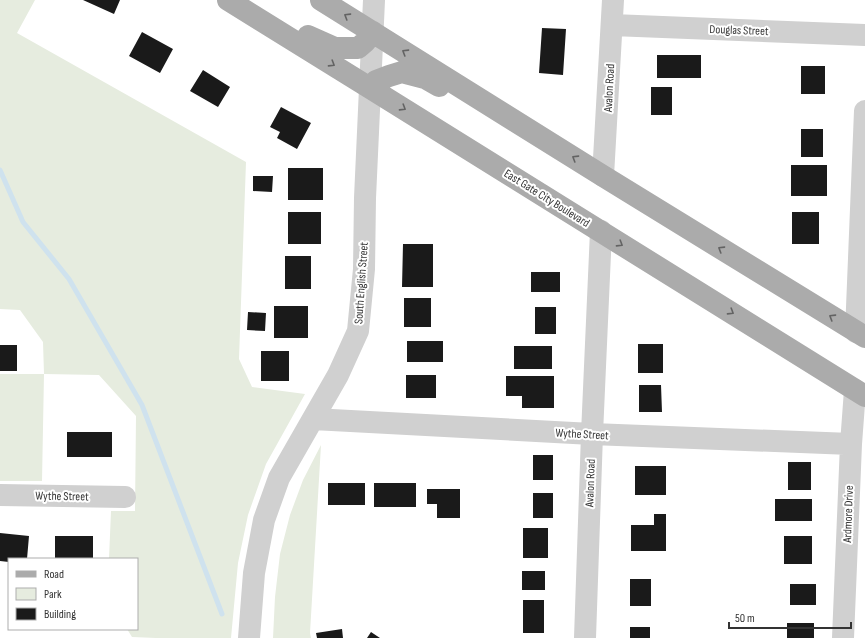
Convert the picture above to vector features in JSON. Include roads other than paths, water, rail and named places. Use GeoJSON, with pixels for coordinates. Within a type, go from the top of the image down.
{"type":"FeatureCollection","features":[{"type":"Feature","properties":{"kind":"main road","name":"East Gate City Boulevard"},"geometry":{"type":"LineString","coordinates":[[228,0],[860,393]]}},
{"type":"Feature","properties":{"kind":"main road"},"geometry":{"type":"LineString","coordinates":[[231,0],[335,48],[358,48],[373,32]]}},
{"type":"Feature","properties":{"kind":"main road"},"geometry":{"type":"LineString","coordinates":[[321,0],[861,335]]}},
{"type":"Feature","properties":{"kind":"main road"},"geometry":{"type":"LineString","coordinates":[[370,88],[376,81],[402,72],[425,78],[482,112],[523,126]]}},
{"type":"Feature","properties":{"kind":"street","name":"South English Street"},"geometry":{"type":"LineString","coordinates":[[249,638],[254,573],[264,520],[279,478],[338,376],[358,331],[364,269],[365,198],[374,0]]}},
{"type":"Feature","properties":{"kind":"street","name":"Avalon Road"},"geometry":{"type":"LineString","coordinates":[[603,176],[613,0]]}},
{"type":"Feature","properties":{"kind":"street","name":"Douglas Street"},"geometry":{"type":"LineString","coordinates":[[612,25],[865,35]]}},
{"type":"Feature","properties":{"kind":"street"},"geometry":{"type":"LineString","coordinates":[[861,335],[865,111]]}},
{"type":"Feature","properties":{"kind":"street","name":"Avalon Road"},"geometry":{"type":"LineString","coordinates":[[585,638],[601,231]]}},
{"type":"Feature","properties":{"kind":"street","name":"Ardmore Drive"},"geometry":{"type":"LineString","coordinates":[[844,638],[851,444],[860,393]]}},
{"type":"Feature","properties":{"kind":"street","name":"Wythe Street"},"geometry":{"type":"LineString","coordinates":[[313,419],[592,434],[851,444]]}},
{"type":"Feature","properties":{"kind":"street","name":"Wythe Street"},"geometry":{"type":"LineString","coordinates":[[0,495],[125,497]]}},
{"type":"Feature","properties":{"kind":"waterway"},"geometry":{"type":"LineString","coordinates":[[0,170],[23,222],[69,279],[142,405],[222,614]]}}]}
